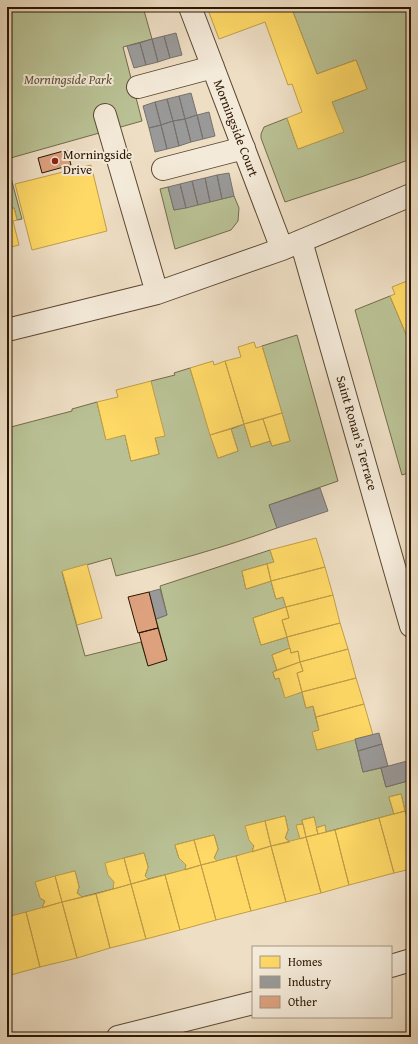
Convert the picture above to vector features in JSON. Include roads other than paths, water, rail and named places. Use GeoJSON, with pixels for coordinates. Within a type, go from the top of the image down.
{"type":"FeatureCollection","features":[{"type":"Feature","properties":{"kind":"street","name":"Morningside Court"},"geometry":{"type":"LineString","coordinates":[[190,7],[244,148],[291,245]]}},
{"type":"Feature","properties":{"kind":"street"},"geometry":{"type":"LineString","coordinates":[[138,87],[213,67]]}},
{"type":"Feature","properties":{"kind":"street"},"geometry":{"type":"LineString","coordinates":[[105,115],[157,293]]}},
{"type":"Feature","properties":{"kind":"street"},"geometry":{"type":"LineString","coordinates":[[163,170],[244,148]]}},
{"type":"Feature","properties":{"kind":"street"},"geometry":{"type":"LineString","coordinates":[[7,330],[157,293],[291,245],[411,195]]}},
{"type":"Feature","properties":{"kind":"street","name":"Saint Ronan's Terrace"},"geometry":{"type":"LineString","coordinates":[[291,245],[411,626]]}},
{"type":"Feature","properties":{"kind":"street"},"geometry":{"type":"LineString","coordinates":[[392,966],[411,960]]}},
{"type":"Feature","properties":{"kind":"street"},"geometry":{"type":"LineString","coordinates":[[118,1037],[252,1003]]}},
{"type":"Feature","properties":{"kind":"place","name":"Morningside Drive"},"geometry":{"type":"Point","coordinates":[55,161]}},
{"type":"Feature","properties":{"kind":"park label","name":"Morningside Park"},"geometry":{"type":"Point","coordinates":[68,79]}}]}
